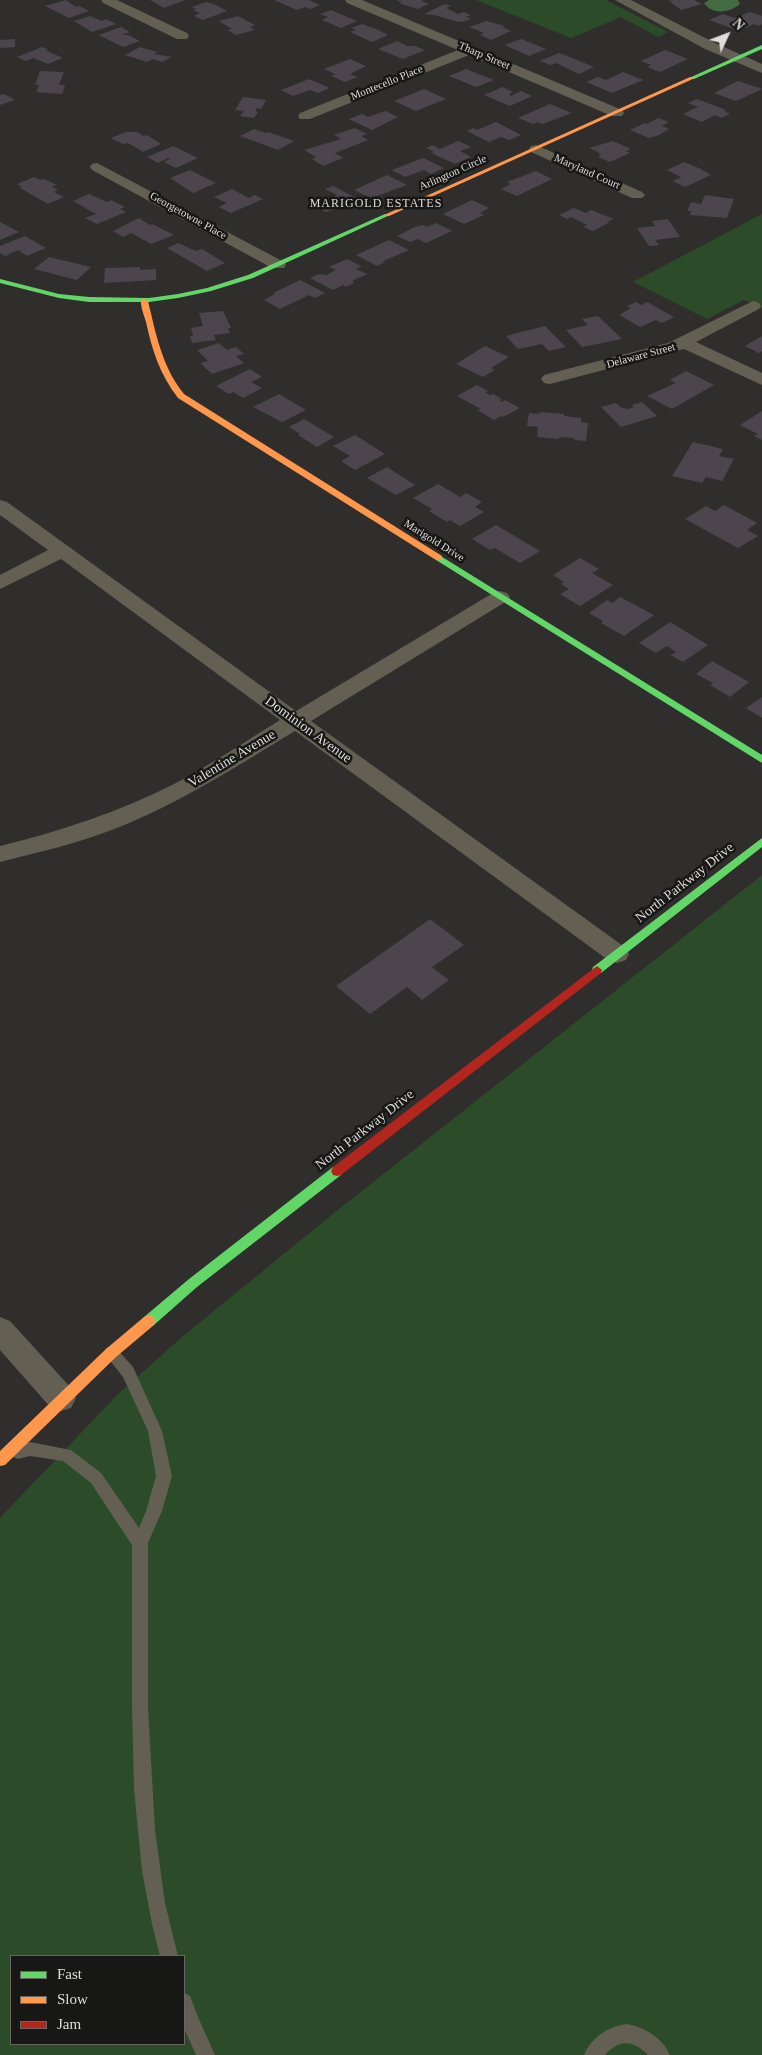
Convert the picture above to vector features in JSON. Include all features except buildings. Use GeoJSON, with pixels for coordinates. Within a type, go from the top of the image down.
{"type":"FeatureCollection","features":[{"type":"Feature","properties":{"kind":"street"},"geometry":{"type":"LineString","coordinates":[[107,0],[182,36]]}},
{"type":"Feature","properties":{"kind":"street","name":"Tharp Street"},"geometry":{"type":"LineString","coordinates":[[351,0],[617,113]]}},
{"type":"Feature","properties":{"kind":"street"},"geometry":{"type":"LineString","coordinates":[[621,0],[737,59],[762,69]]}},
{"type":"Feature","properties":{"kind":"street","name":"Arlington Circle"},"geometry":{"type":"LineString","coordinates":[[0,281],[27,291],[59,298],[91,301],[144,301],[210,290],[239,281],[278,265],[762,47]]}},
{"type":"Feature","properties":{"kind":"street","name":"Montecello Place"},"geometry":{"type":"LineString","coordinates":[[305,116],[470,50]]}},
{"type":"Feature","properties":{"kind":"street","name":"Maryland Court"},"geometry":{"type":"LineString","coordinates":[[536,149],[637,195]]}},
{"type":"Feature","properties":{"kind":"street","name":"Georgetowne Place"},"geometry":{"type":"LineString","coordinates":[[97,167],[278,265]]}},
{"type":"Feature","properties":{"kind":"street","name":"Marigold Drive"},"geometry":{"type":"LineString","coordinates":[[144,301],[165,374],[175,391],[181,396],[762,760]]}},
{"type":"Feature","properties":{"kind":"street","name":"Delaware Street"},"geometry":{"type":"LineString","coordinates":[[550,379],[656,353],[686,343],[753,306]]}},
{"type":"Feature","properties":{"kind":"street"},"geometry":{"type":"LineString","coordinates":[[686,343],[762,380]]}},
{"type":"Feature","properties":{"kind":"street","name":"Dominion Avenue"},"geometry":{"type":"LineString","coordinates":[[0,506],[617,954]]}},
{"type":"Feature","properties":{"kind":"street"},"geometry":{"type":"LineString","coordinates":[[0,583],[62,551]]}},
{"type":"Feature","properties":{"kind":"street","name":"Valentine Avenue"},"geometry":{"type":"LineString","coordinates":[[0,854],[84,831],[155,802],[215,770],[500,597]]}},
{"type":"Feature","properties":{"kind":"street","name":"North Parkway Drive"},"geometry":{"type":"LineString","coordinates":[[2,1458],[61,1398],[111,1352],[193,1283],[762,842]]}},
{"type":"Feature","properties":{"kind":"street"},"geometry":{"type":"LineString","coordinates":[[0,1330],[61,1398]]}},
{"type":"Feature","properties":{"kind":"lane"},"geometry":{"type":"LineString","coordinates":[[111,1352],[128,1372],[155,1431],[164,1476],[154,1511],[140,1543],[141,1765],[146,1837],[160,1929],[169,1955]]}},
{"type":"Feature","properties":{"kind":"lane"},"geometry":{"type":"LineString","coordinates":[[2,1458],[30,1449],[66,1455],[96,1478],[140,1543]]}},
{"type":"Feature","properties":{"kind":"lane"},"geometry":{"type":"LineString","coordinates":[[185,2004],[206,2055]]}},
{"type":"Feature","properties":{"kind":"lane"},"geometry":{"type":"LineString","coordinates":[[593,2055],[614,2035],[629,2032],[639,2035],[661,2055]]}},
{"type":"Feature","properties":{"kind":"green space"},"geometry":{"type":"Polygon","coordinates":[[[476,0],[606,0],[668,32],[658,37],[621,17],[571,38],[476,0]]]}},
{"type":"Feature","properties":{"kind":"green space"},"geometry":{"type":"Polygon","coordinates":[[[709,0],[738,0],[740,4],[726,11],[716,11],[707,7],[704,3],[709,0]]]}},
{"type":"Feature","properties":{"kind":"green space"},"geometry":{"type":"Polygon","coordinates":[[[762,214],[762,309],[744,300],[707,319],[633,282],[762,214]]]}},
{"type":"Feature","properties":{"kind":"green space"},"geometry":{"type":"Polygon","coordinates":[[[762,875],[762,2055],[0,2055],[0,1518],[116,1396],[183,1336],[334,1213],[762,875]]]}},
{"type":"Feature","properties":{"kind":"traffic: fast"},"geometry":{"type":"LineString","coordinates":[[692,78],[762,47]]}},
{"type":"Feature","properties":{"kind":"traffic: fast"},"geometry":{"type":"LineString","coordinates":[[0,281],[29,290],[89,300],[149,300],[178,296],[208,290],[251,277],[387,215]]}},
{"type":"Feature","properties":{"kind":"traffic: fast"},"geometry":{"type":"LineString","coordinates":[[439,558],[762,760]]}},
{"type":"Feature","properties":{"kind":"traffic: fast"},"geometry":{"type":"LineString","coordinates":[[597,970],[762,842]]}},
{"type":"Feature","properties":{"kind":"traffic: fast"},"geometry":{"type":"LineString","coordinates":[[149,1321],[193,1283],[337,1171]]}},
{"type":"Feature","properties":{"kind":"traffic: slow"},"geometry":{"type":"LineString","coordinates":[[387,215],[692,78]]}},
{"type":"Feature","properties":{"kind":"traffic: slow"},"geometry":{"type":"LineString","coordinates":[[144,301],[161,363],[166,375],[181,396],[439,558]]}},
{"type":"Feature","properties":{"kind":"traffic: slow"},"geometry":{"type":"LineString","coordinates":[[0,1460],[111,1353],[149,1321]]}},
{"type":"Feature","properties":{"kind":"traffic: jam"},"geometry":{"type":"LineString","coordinates":[[337,1171],[597,970]]}},
{"type":"Feature","properties":{"kind":"district","name":"MARIGOLD ESTATES"},"geometry":{"type":"Point","coordinates":[376,204]}}]}
